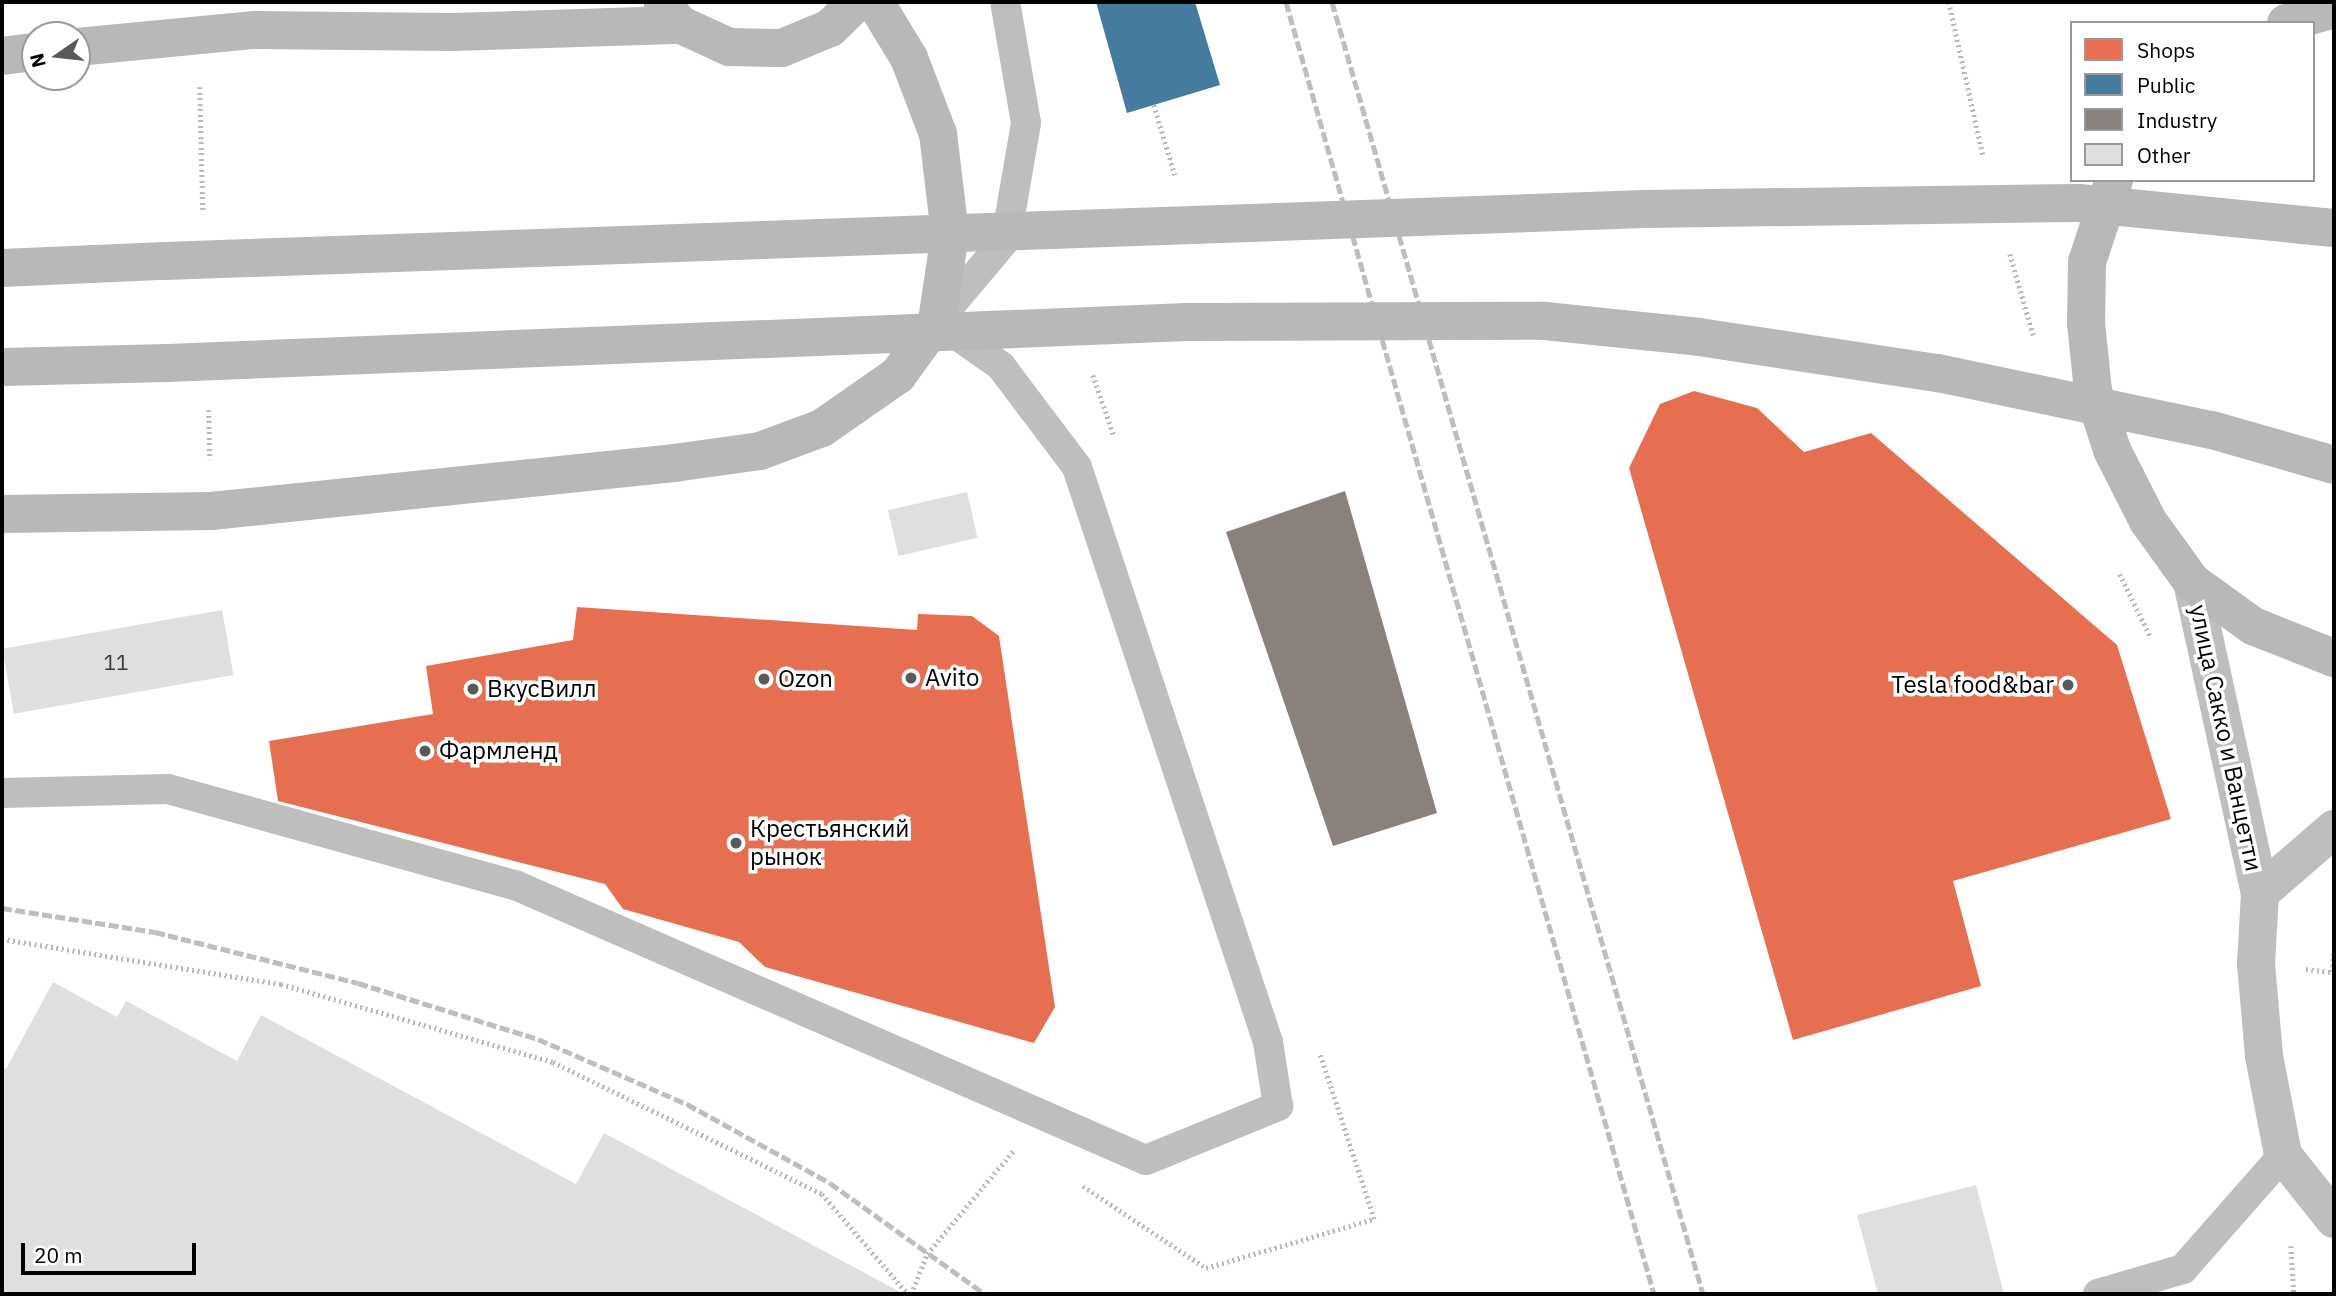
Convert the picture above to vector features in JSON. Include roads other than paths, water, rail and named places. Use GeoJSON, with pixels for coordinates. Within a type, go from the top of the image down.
{"type":"FeatureCollection","features":[{"type":"Feature","properties":{"kind":"main road"},"geometry":{"type":"LineString","coordinates":[[254,30],[318,2]]}},
{"type":"Feature","properties":{"kind":"main road"},"geometry":{"type":"LineString","coordinates":[[91,45],[199,33],[254,30],[453,32],[670,13],[729,47],[782,48],[830,28],[858,2]]}},
{"type":"Feature","properties":{"kind":"main road"},"geometry":{"type":"LineString","coordinates":[[2,514],[211,511],[760,451],[821,428],[853,409],[898,374],[937,321],[950,233],[938,134],[909,58],[875,2]]}},
{"type":"Feature","properties":{"kind":"main road"},"geometry":{"type":"LineString","coordinates":[[2293,21],[2334,9]]}},
{"type":"Feature","properties":{"kind":"main road"},"geometry":{"type":"LineString","coordinates":[[2,56],[21,54]]}},
{"type":"Feature","properties":{"kind":"main road"},"geometry":{"type":"LineString","coordinates":[[2113,182],[2088,262],[2086,323],[2094,391],[2112,450],[2148,520],[2192,582],[2253,626],[2334,658]]}},
{"type":"Feature","properties":{"kind":"main road"},"geometry":{"type":"LineString","coordinates":[[2,268],[1644,209],[2079,204],[2334,228]]}},
{"type":"Feature","properties":{"kind":"main road"},"geometry":{"type":"LineString","coordinates":[[2,367],[168,363],[1187,322],[1545,321],[1699,337],[1938,373],[2212,430],[2334,465]]}},
{"type":"Feature","properties":{"kind":"street","name":"улица Сакко и Ванцетти"},"geometry":{"type":"LineString","coordinates":[[2192,582],[2260,893],[2256,964],[2263,1043],[2283,1155],[2334,1219]]}},
{"type":"Feature","properties":{"kind":"street","name":"улица Сакко и Ванцетти"},"geometry":{"type":"LineString","coordinates":[[2260,893],[2334,829]]}},
{"type":"Feature","properties":{"kind":"lane"},"geometry":{"type":"LineString","coordinates":[[2,793],[169,789],[515,885],[1146,1160],[1278,1106],[1268,1042],[1077,467],[1001,366],[937,321],[1006,239],[1026,123],[1005,2]]}},
{"type":"Feature","properties":{"kind":"lane"},"geometry":{"type":"LineString","coordinates":[[2098,1294],[2183,1269],[2283,1155]]}},
{"type":"Feature","properties":{"kind":"railway"},"geometry":{"type":"LineString","coordinates":[[1286,2],[1654,1294]]}},
{"type":"Feature","properties":{"kind":"railway"},"geometry":{"type":"LineString","coordinates":[[1332,2],[1703,1294]]}},
{"type":"Feature","properties":{"kind":"railway"},"geometry":{"type":"LineString","coordinates":[[2,908],[155,932],[358,983],[538,1039],[687,1104],[830,1183],[985,1294]]}},
{"type":"Feature","properties":{"kind":"place","name":"Avito"},"geometry":{"type":"Point","coordinates":[911,678]}},
{"type":"Feature","properties":{"kind":"place","name":"Ozon"},"geometry":{"type":"Point","coordinates":[764,679]}},
{"type":"Feature","properties":{"kind":"place","name":"Tesla food&bar"},"geometry":{"type":"Point","coordinates":[2068,685]}},
{"type":"Feature","properties":{"kind":"place","name":"ВкусВилл"},"geometry":{"type":"Point","coordinates":[473,689]}},
{"type":"Feature","properties":{"kind":"place","name":"Фармленд"},"geometry":{"type":"Point","coordinates":[425,751]}},
{"type":"Feature","properties":{"kind":"place","name":"Крестьянский рынок"},"geometry":{"type":"Point","coordinates":[736,843]}}]}
